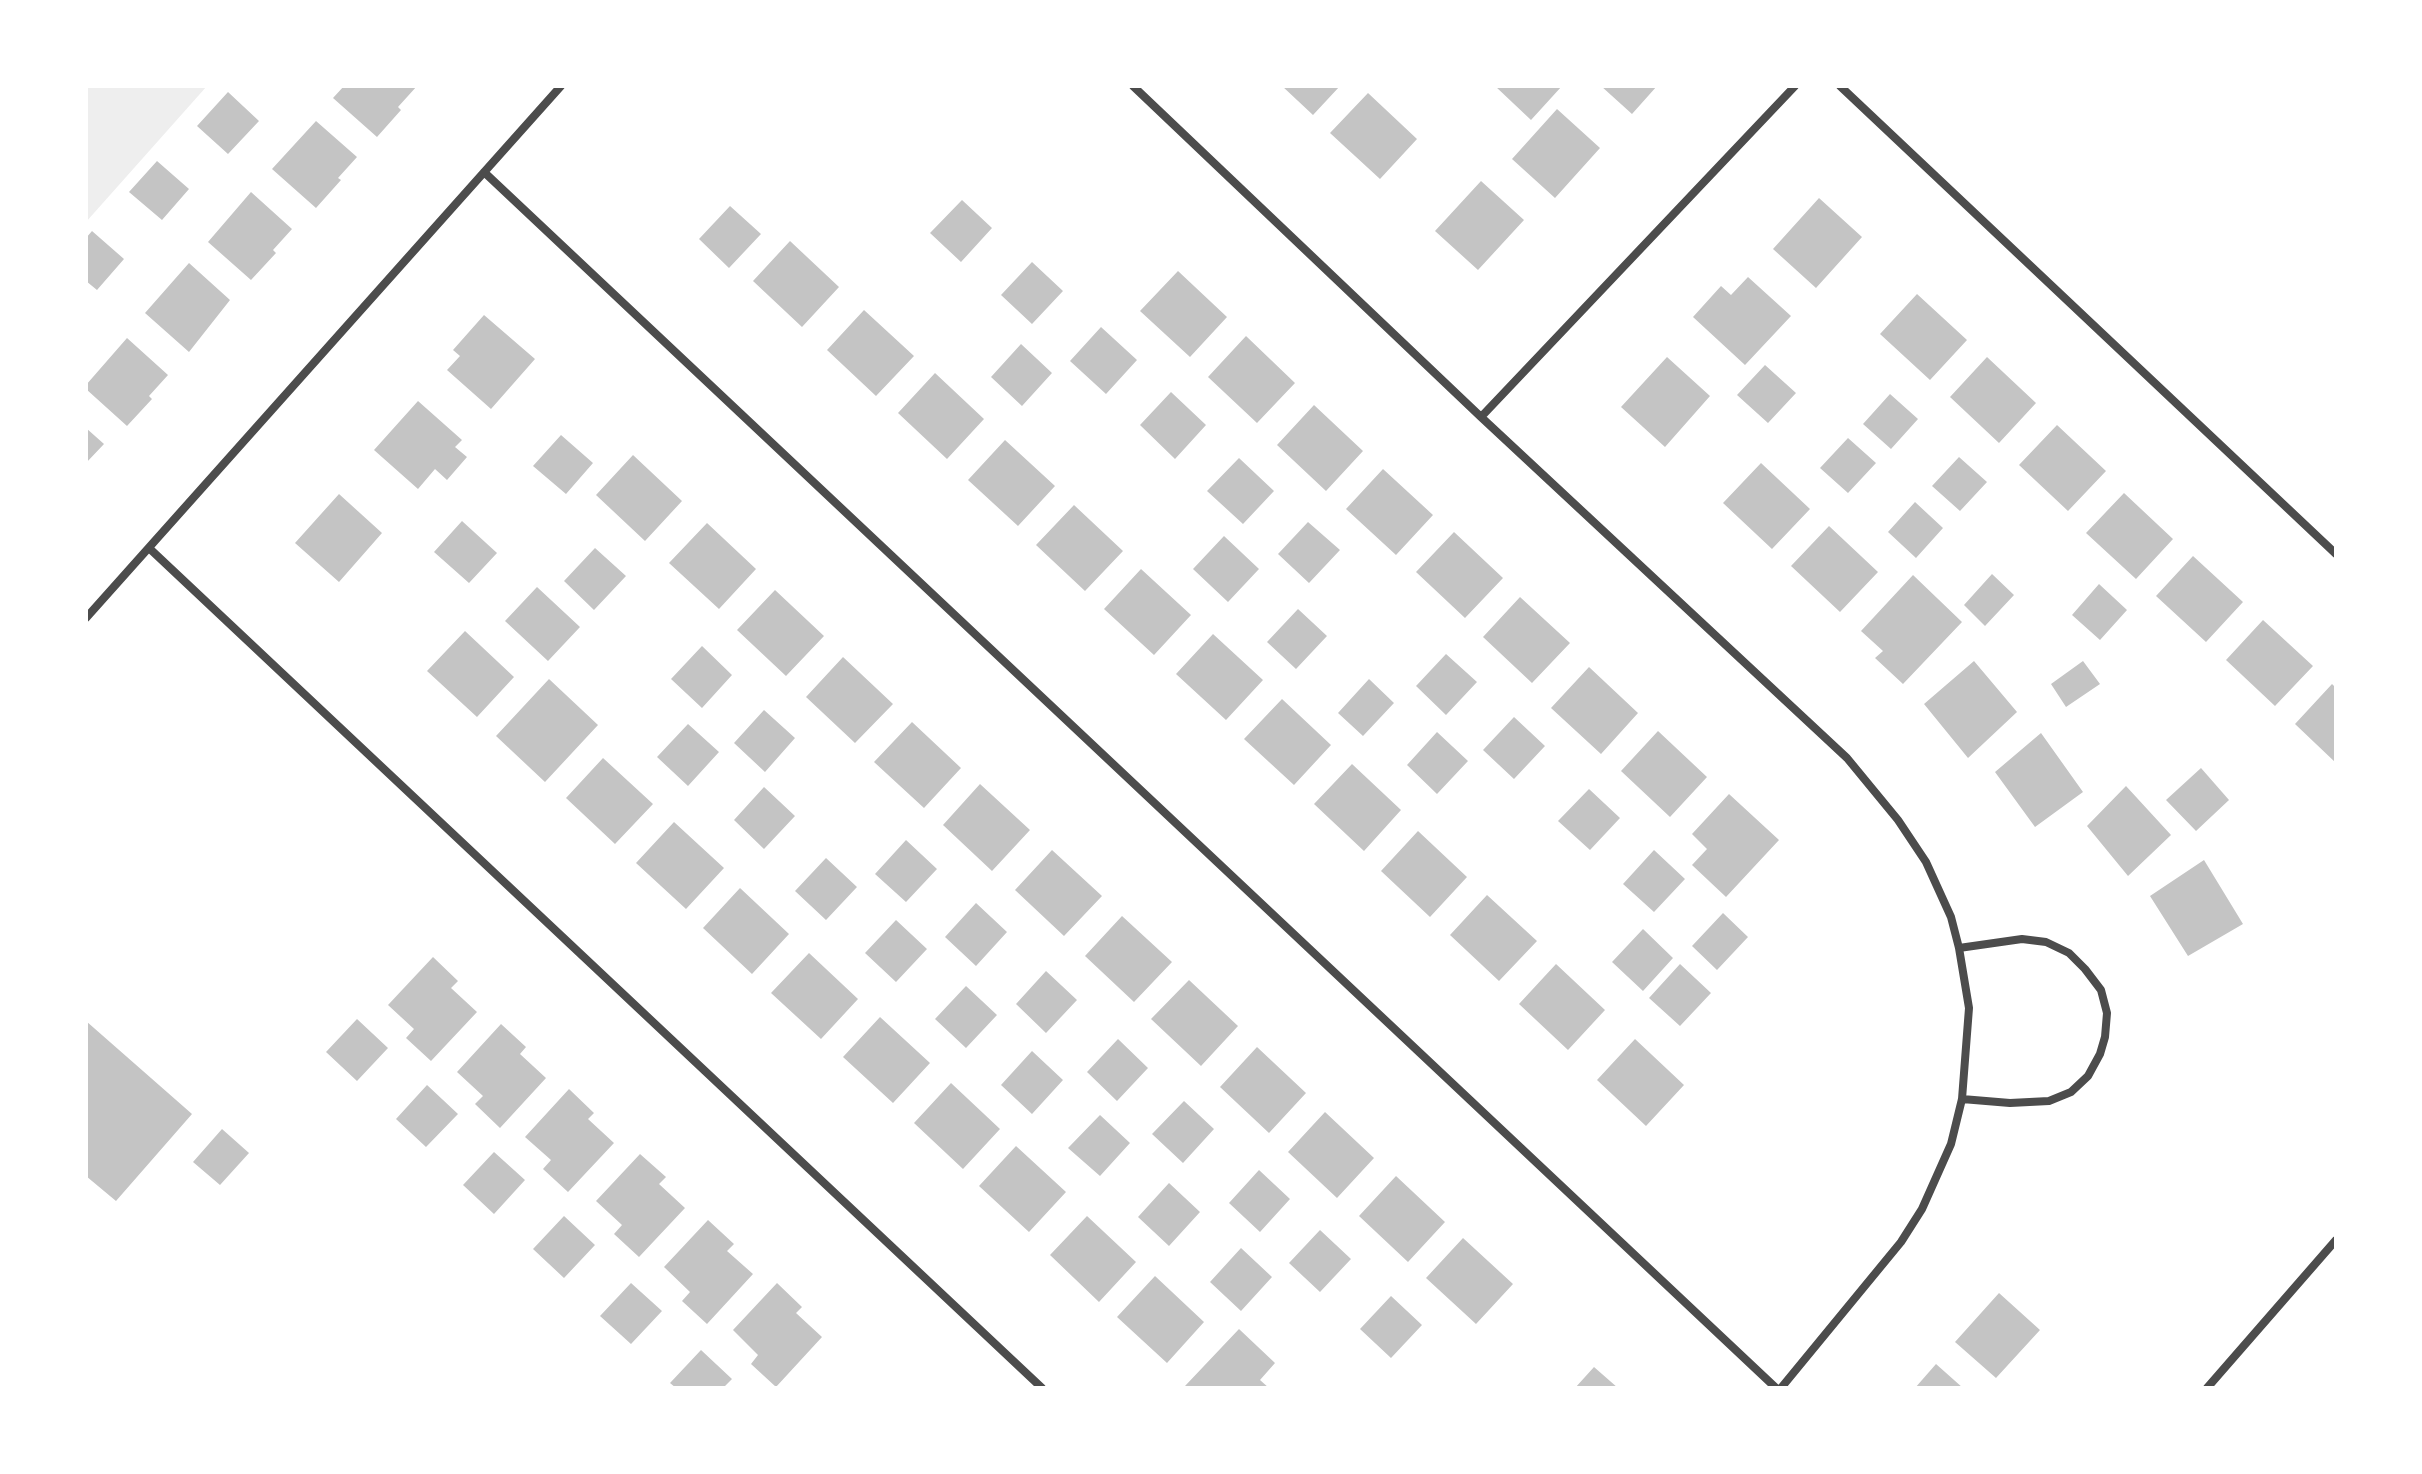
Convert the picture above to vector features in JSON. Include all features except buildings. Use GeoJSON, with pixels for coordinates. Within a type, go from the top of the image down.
{"type":"FeatureCollection","features":[{"type":"Feature","properties":{"kind":"street"},"geometry":{"type":"LineString","coordinates":[[86,618],[561,86]]}},
{"type":"Feature","properties":{"kind":"street"},"geometry":{"type":"LineString","coordinates":[[484,172],[1778,1388],[1901,1242],[1922,1209],[1951,1144],[1962,1099],[1969,1008],[1951,917],[1926,862],[1898,820],[1847,758],[1481,417],[1133,86]]}},
{"type":"Feature","properties":{"kind":"street"},"geometry":{"type":"LineString","coordinates":[[1481,417],[1795,86]]}},
{"type":"Feature","properties":{"kind":"street"},"geometry":{"type":"LineString","coordinates":[[1840,86],[2336,554]]}},
{"type":"Feature","properties":{"kind":"street"},"geometry":{"type":"LineString","coordinates":[[149,548],[1042,1388]]}},
{"type":"Feature","properties":{"kind":"street"},"geometry":{"type":"LineString","coordinates":[[1959,948],[2022,939],[2046,942],[2069,953],[2085,969],[2101,990],[2107,1013],[2100,1054],[2088,1076],[2071,1092],[2049,1101],[2010,1103],[1962,1099]]}},
{"type":"Feature","properties":{"kind":"street"},"geometry":{"type":"LineString","coordinates":[[2207,1388],[2336,1240]]}},
{"type":"Feature","properties":{"kind":"shaded area"},"geometry":{"type":"Polygon","coordinates":[[[86,86],[207,86],[86,222],[86,86]]]}}]}
